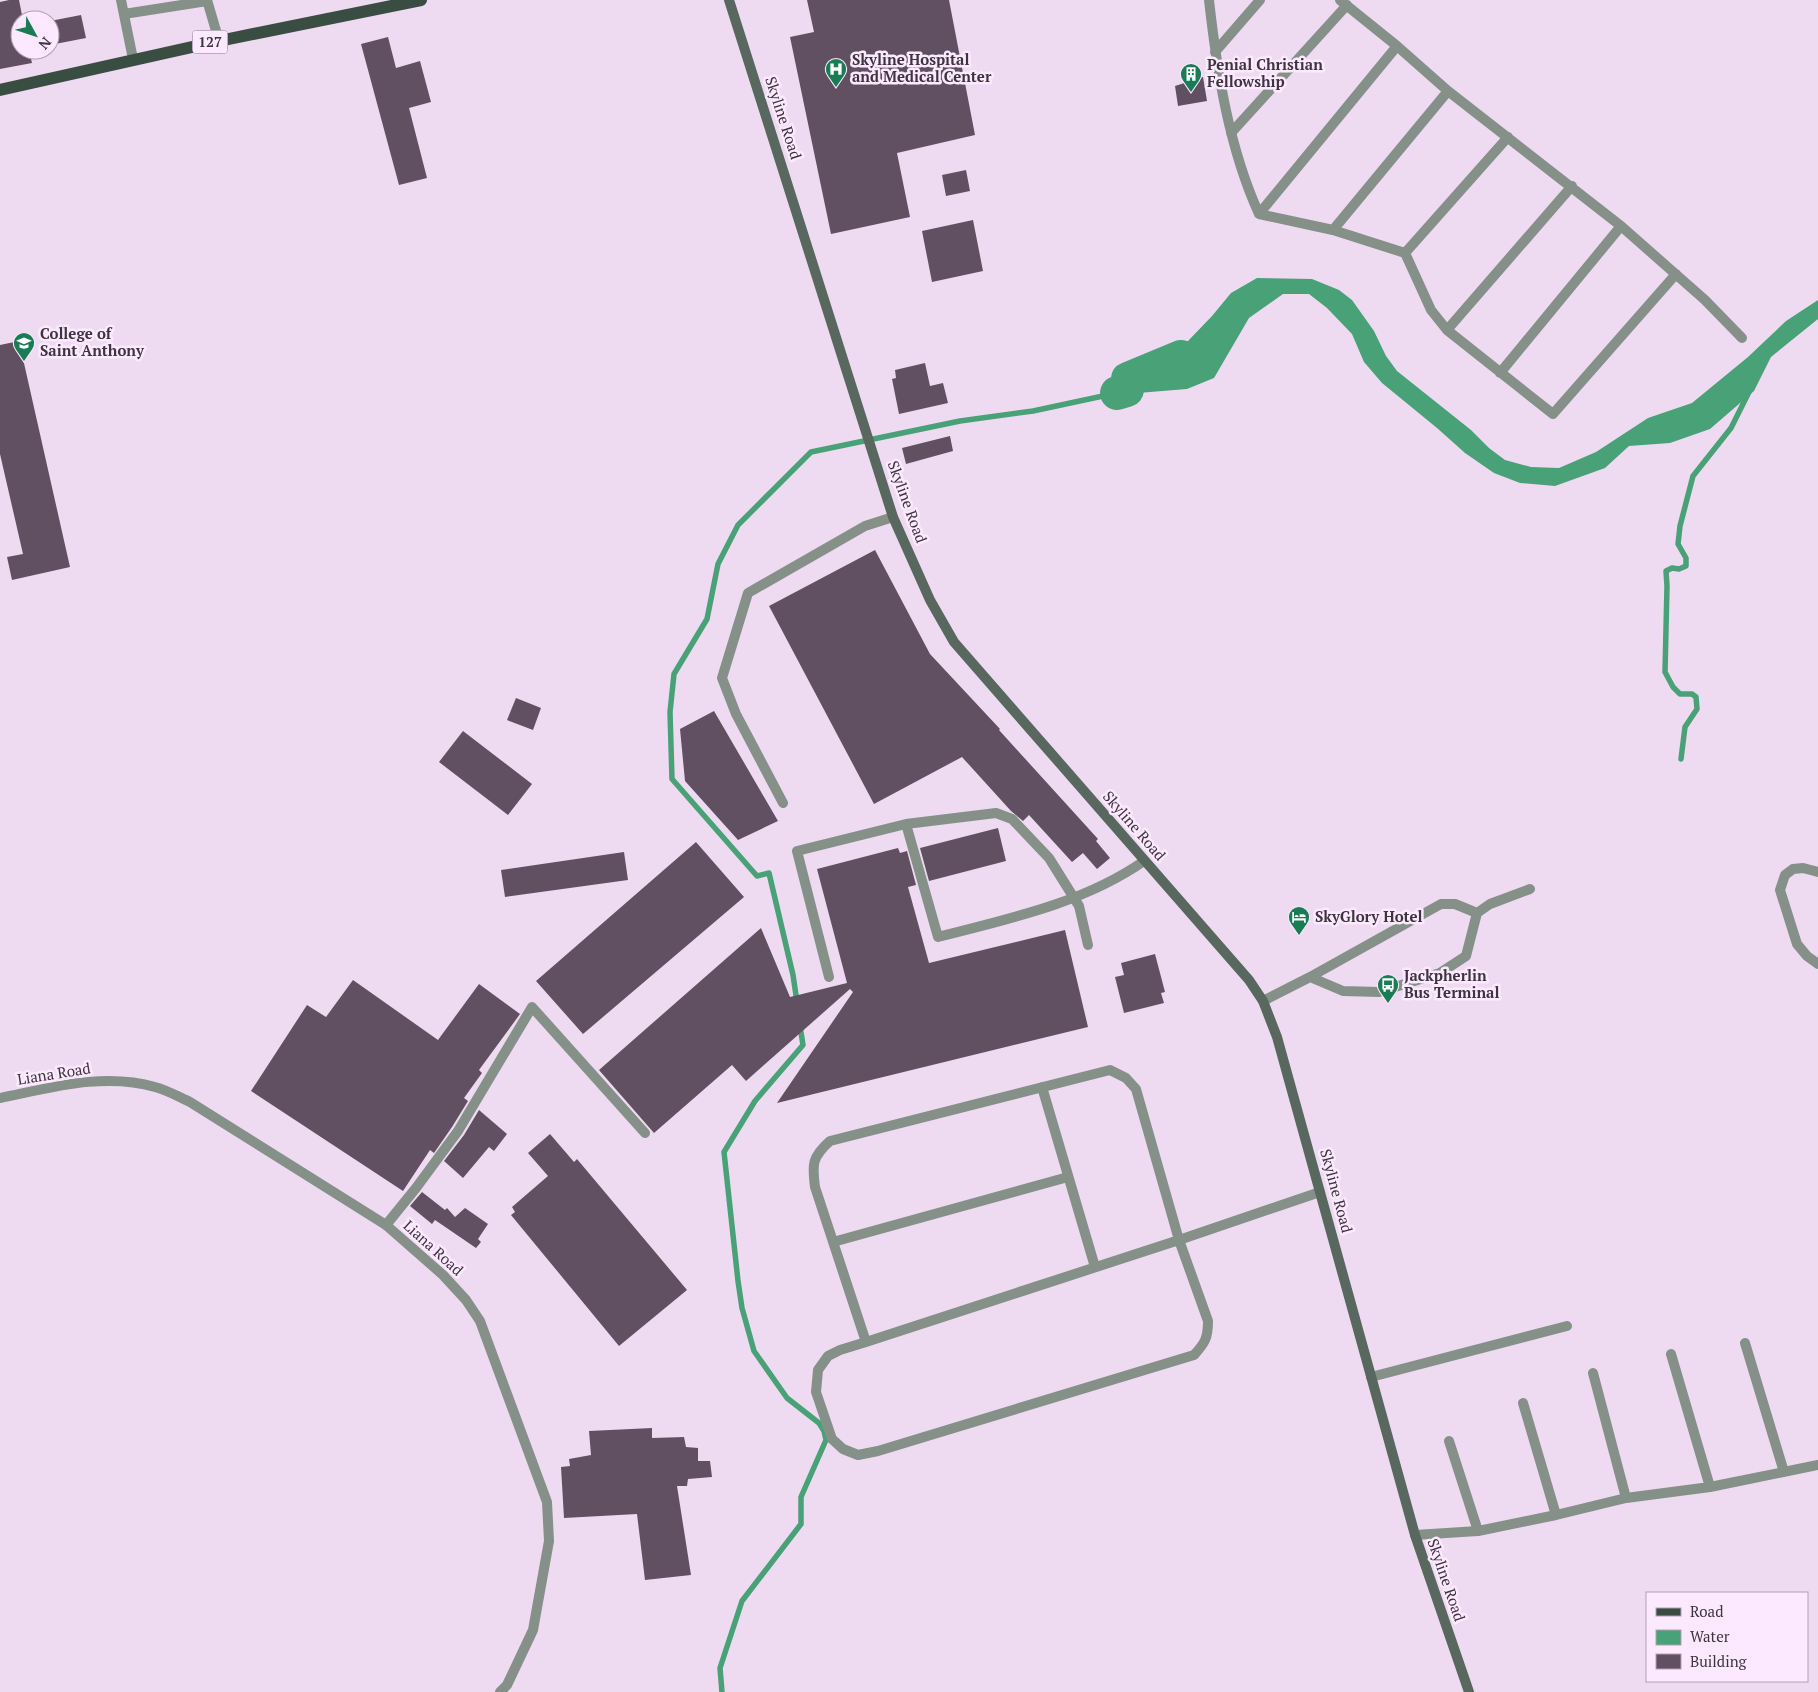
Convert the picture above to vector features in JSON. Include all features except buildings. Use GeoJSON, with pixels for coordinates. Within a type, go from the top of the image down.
{"type":"FeatureCollection","features":[{"type":"Feature","properties":{"kind":"main road","name":"127"},"geometry":{"type":"LineString","coordinates":[[0,90],[219,40],[421,0]]}},
{"type":"Feature","properties":{"kind":"main road","name":"Skyline Road"},"geometry":{"type":"LineString","coordinates":[[729,0],[782,163],[860,418],[893,517],[930,600],[954,642],[1248,980],[1263,1001],[1277,1037],[1415,1535],[1469,1692]]}},
{"type":"Feature","properties":{"kind":"street"},"geometry":{"type":"LineString","coordinates":[[121,0],[133,59]]}},
{"type":"Feature","properties":{"kind":"street"},"geometry":{"type":"LineString","coordinates":[[124,14],[207,0],[219,40]]}},
{"type":"Feature","properties":{"kind":"street"},"geometry":{"type":"LineString","coordinates":[[1209,0],[1215,52],[1231,133],[1259,214]]}},
{"type":"Feature","properties":{"kind":"street"},"geometry":{"type":"LineString","coordinates":[[1215,52],[1260,0]]}},
{"type":"Feature","properties":{"kind":"street"},"geometry":{"type":"LineString","coordinates":[[1231,133],[1344,3],[1448,91],[1622,226],[1676,274],[1742,338]]}},
{"type":"Feature","properties":{"kind":"street"},"geometry":{"type":"LineString","coordinates":[[1259,214],[1397,46]]}},
{"type":"Feature","properties":{"kind":"street"},"geometry":{"type":"LineString","coordinates":[[1332,230],[1448,91]]}},
{"type":"Feature","properties":{"kind":"street"},"geometry":{"type":"LineString","coordinates":[[1405,253],[1508,137]]}},
{"type":"Feature","properties":{"kind":"street"},"geometry":{"type":"LineString","coordinates":[[1447,330],[1572,186]]}},
{"type":"Feature","properties":{"kind":"street"},"geometry":{"type":"LineString","coordinates":[[1259,214],[1332,230],[1405,253],[1431,310],[1447,330],[1553,414],[1676,274]]}},
{"type":"Feature","properties":{"kind":"street"},"geometry":{"type":"LineString","coordinates":[[1500,373],[1622,226]]}},
{"type":"Feature","properties":{"kind":"street"},"geometry":{"type":"LineString","coordinates":[[783,803],[736,714],[722,678],[748,593],[865,526],[893,517]]}},
{"type":"Feature","properties":{"kind":"street"},"geometry":{"type":"LineString","coordinates":[[829,977],[797,851],[906,824],[996,813],[1012,819],[1050,858],[1074,897],[1079,906],[1088,945]]}},
{"type":"Feature","properties":{"kind":"street"},"geometry":{"type":"LineString","coordinates":[[906,824],[938,937],[1007,920],[1074,897],[1122,876],[1144,861]]}},
{"type":"Feature","properties":{"kind":"street"},"geometry":{"type":"LineString","coordinates":[[1818,872],[1803,868],[1793,869],[1785,876],[1780,890],[1797,944],[1807,956],[1818,964]]}},
{"type":"Feature","properties":{"kind":"street"},"geometry":{"type":"LineString","coordinates":[[1310,977],[1343,991],[1379,992],[1440,973],[1466,956],[1477,913],[1490,904],[1530,889]]}},
{"type":"Feature","properties":{"kind":"street"},"geometry":{"type":"LineString","coordinates":[[1263,1001],[1441,904],[1455,904],[1477,913]]}},
{"type":"Feature","properties":{"kind":"street"},"geometry":{"type":"LineString","coordinates":[[386,1225],[458,1131],[532,1007],[645,1132]]}},
{"type":"Feature","properties":{"kind":"street"},"geometry":{"type":"LineString","coordinates":[[866,1342],[815,1187],[813,1167],[818,1152],[830,1141],[1110,1070],[1126,1078],[1136,1089],[1179,1240],[1208,1320],[1208,1334],[1203,1346],[1194,1355],[878,1451],[858,1455],[843,1449],[832,1439],[816,1392],[818,1370],[828,1356],[840,1350],[866,1342],[1179,1240],[1320,1192]]}},
{"type":"Feature","properties":{"kind":"street","name":"Liana Road"},"geometry":{"type":"LineString","coordinates":[[0,1098],[79,1082],[117,1081],[155,1087],[190,1102],[386,1225],[443,1275],[466,1300],[480,1320],[547,1502],[549,1541],[533,1630],[507,1685],[500,1692]]}},
{"type":"Feature","properties":{"kind":"street"},"geometry":{"type":"LineString","coordinates":[[1042,1087],[1095,1267]]}},
{"type":"Feature","properties":{"kind":"street"},"geometry":{"type":"LineString","coordinates":[[833,1242],[1068,1177]]}},
{"type":"Feature","properties":{"kind":"street"},"geometry":{"type":"LineString","coordinates":[[1371,1377],[1567,1326]]}},
{"type":"Feature","properties":{"kind":"street"},"geometry":{"type":"LineString","coordinates":[[1745,1343],[1784,1472]]}},
{"type":"Feature","properties":{"kind":"street"},"geometry":{"type":"LineString","coordinates":[[1671,1354],[1710,1487]]}},
{"type":"Feature","properties":{"kind":"street"},"geometry":{"type":"LineString","coordinates":[[1593,1373],[1626,1498]]}},
{"type":"Feature","properties":{"kind":"street"},"geometry":{"type":"LineString","coordinates":[[1522,1403],[1556,1515]]}},
{"type":"Feature","properties":{"kind":"street"},"geometry":{"type":"LineString","coordinates":[[1449,1441],[1478,1531]]}},
{"type":"Feature","properties":{"kind":"street"},"geometry":{"type":"LineString","coordinates":[[1415,1535],[1478,1531],[1626,1498],[1710,1487],[1818,1465]]}},
{"type":"Feature","properties":{"kind":"water"},"geometry":{"type":"Polygon","coordinates":[[[1257,278],[1312,279],[1339,290],[1352,300],[1374,331],[1386,356],[1397,371],[1471,430],[1489,448],[1505,460],[1531,467],[1559,468],[1596,452],[1648,418],[1692,403],[1748,357],[1786,321],[1818,300],[1818,319],[1771,357],[1754,391],[1710,429],[1670,443],[1629,446],[1605,468],[1555,486],[1520,483],[1494,473],[1465,453],[1382,383],[1364,362],[1352,334],[1327,308],[1309,294],[1283,294],[1249,318],[1214,378],[1187,389],[1117,393],[1151,363],[1188,341],[1231,293],[1257,278]]]}},
{"type":"Feature","properties":{"kind":"waterway"},"geometry":{"type":"LineString","coordinates":[[1117,393],[1127,390],[1128,379],[1181,357]]}},
{"type":"Feature","properties":{"kind":"waterway"},"geometry":{"type":"LineString","coordinates":[[1681,759],[1685,727],[1697,709],[1696,697],[1692,694],[1680,694],[1673,687],[1665,672],[1666,571],[1686,566],[1686,558],[1678,544],[1680,526],[1693,476],[1731,428],[1749,392]]}},
{"type":"Feature","properties":{"kind":"waterway"},"geometry":{"type":"LineString","coordinates":[[797,1002],[793,975],[769,873],[757,876],[672,779],[670,712],[674,674],[707,619],[718,564],[738,525],[811,452],[960,421],[1033,411],[1117,393]]}},
{"type":"Feature","properties":{"kind":"waterway"},"geometry":{"type":"LineString","coordinates":[[722,1692],[720,1668],[742,1601],[801,1524],[801,1497],[826,1440],[824,1431],[819,1423],[787,1398],[754,1351],[742,1308],[724,1152],[755,1101],[803,1045],[800,1026]]}},
{"type":"Feature","properties":{"kind":"place","name":"Skyline Hospital and Medical Center"},"geometry":{"type":"Point","coordinates":[836,88]}},
{"type":"Feature","properties":{"kind":"place","name":"Penial Christian Fellowship"},"geometry":{"type":"Point","coordinates":[1191,93]}},
{"type":"Feature","properties":{"kind":"place","name":"College of Saint Anthony"},"geometry":{"type":"Point","coordinates":[24,362]}},
{"type":"Feature","properties":{"kind":"place","name":"SkyGlory Hotel"},"geometry":{"type":"Point","coordinates":[1299,936]}},
{"type":"Feature","properties":{"kind":"place","name":"Jackpherlin Bus Terminal"},"geometry":{"type":"Point","coordinates":[1388,1004]}}]}
